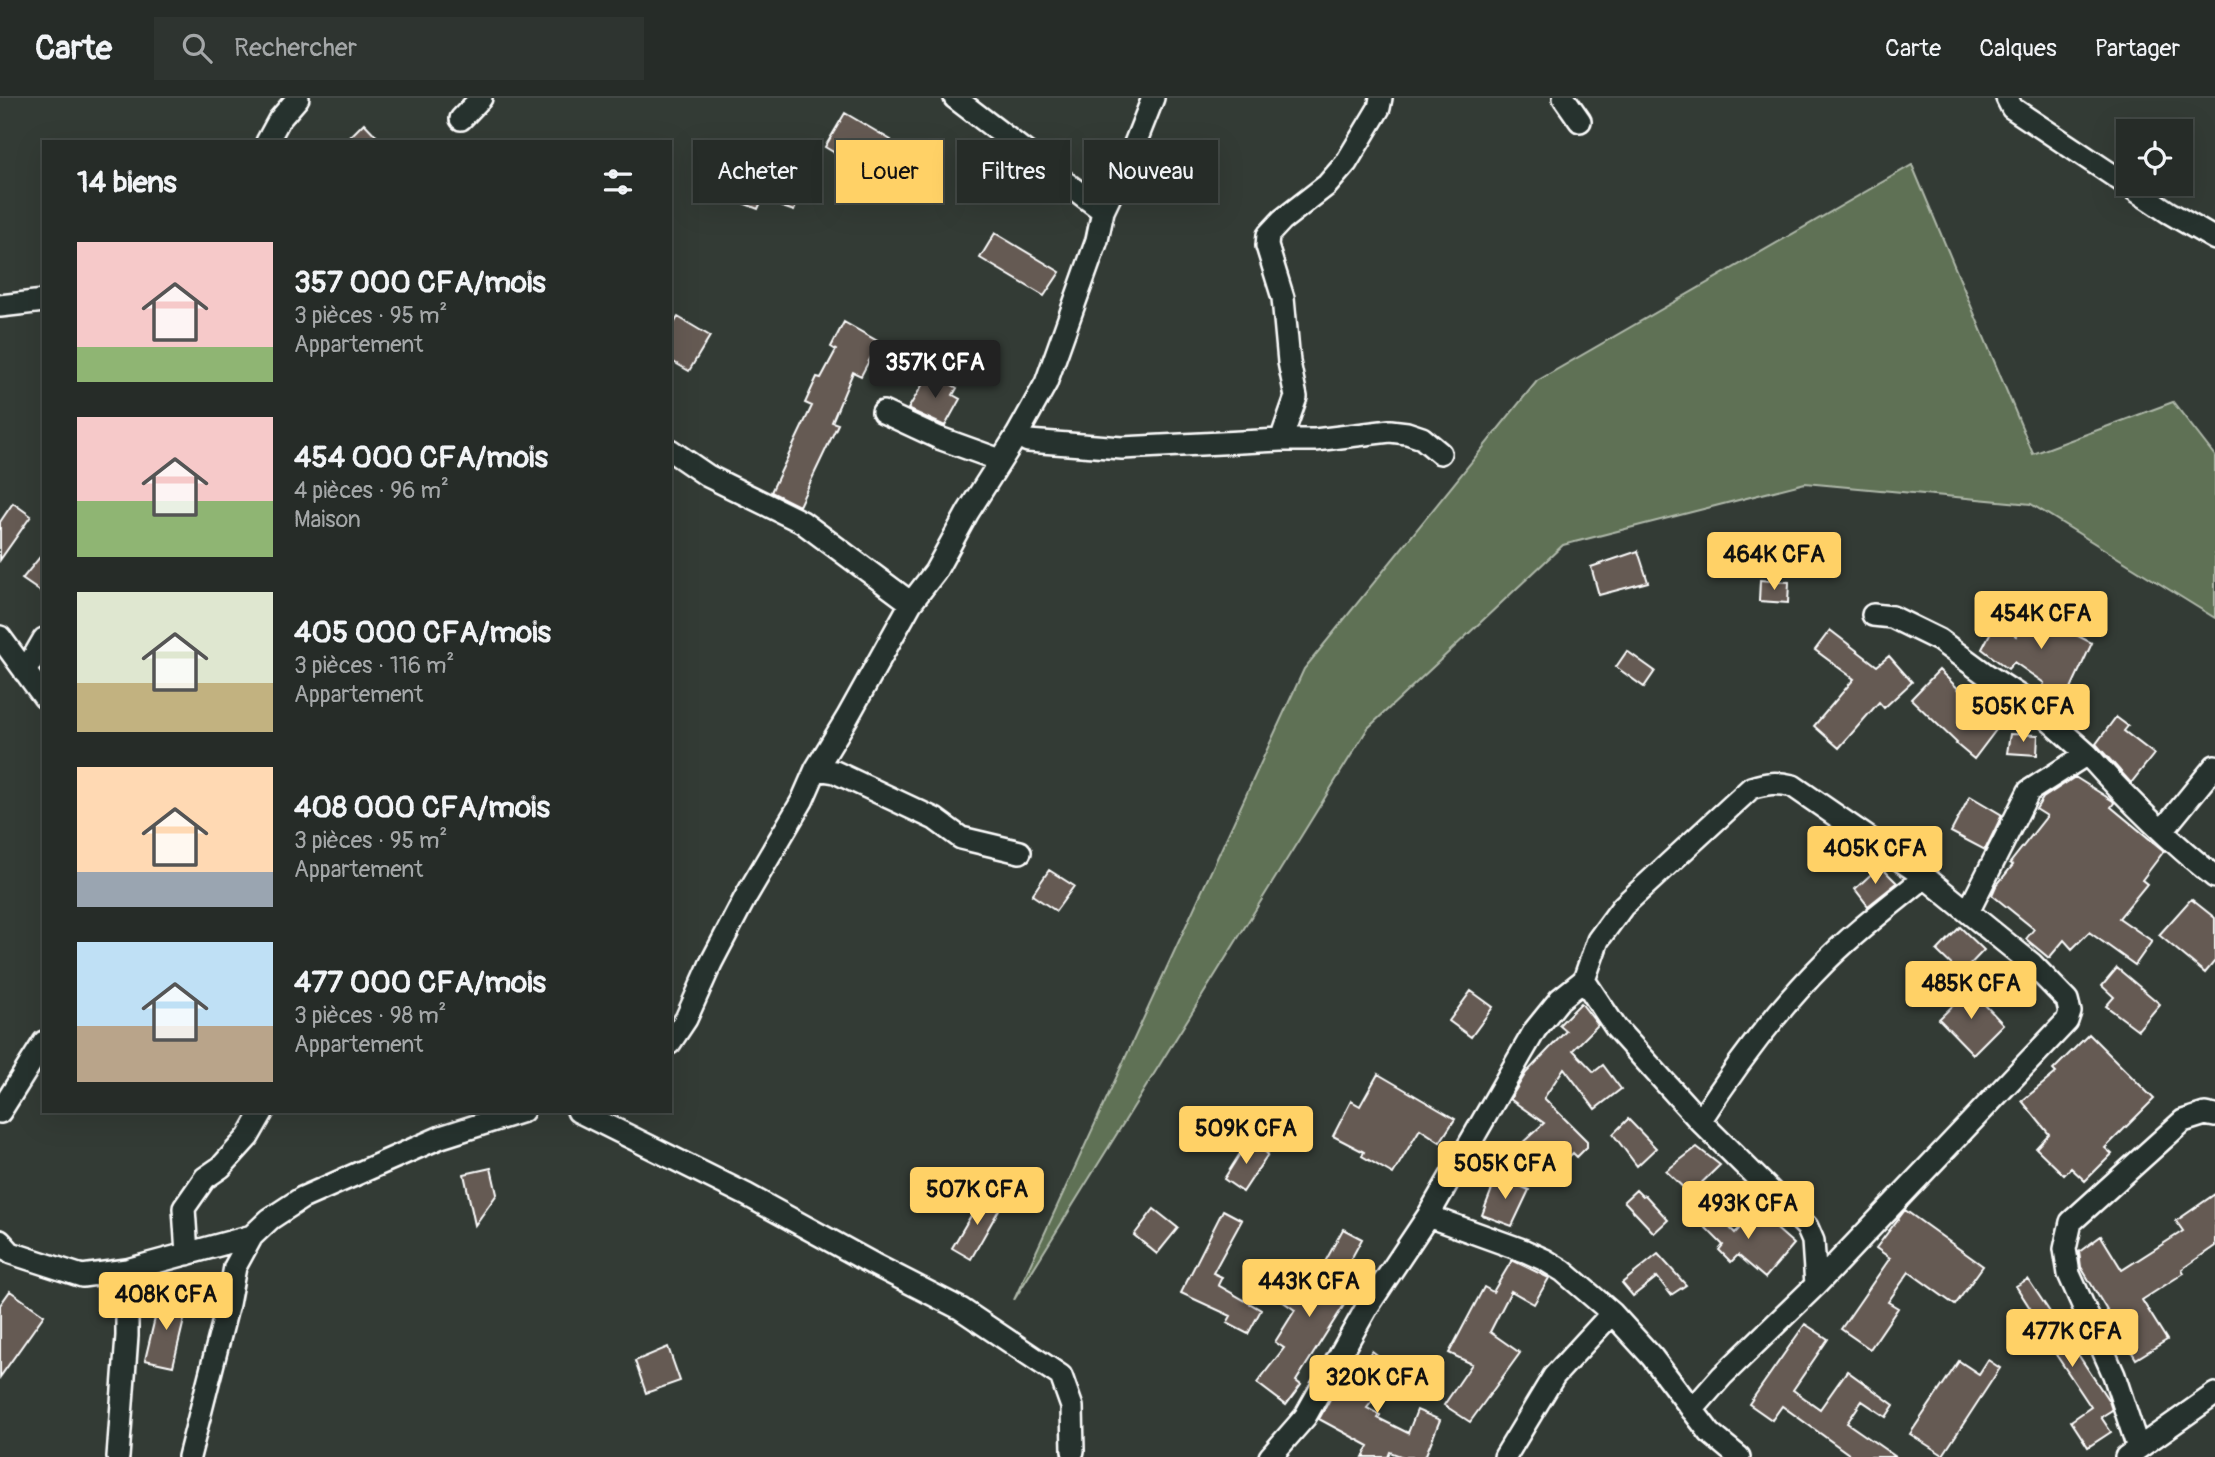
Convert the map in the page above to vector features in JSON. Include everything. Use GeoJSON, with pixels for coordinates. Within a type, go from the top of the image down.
{"type":"FeatureCollection","features":[{"type":"Feature","properties":{"kind":"street"},"geometry":{"type":"LineString","coordinates":[[268,140],[279,120],[298,98]]}},
{"type":"Feature","properties":{"kind":"street"},"geometry":{"type":"LineString","coordinates":[[461,119],[481,98]]}},
{"type":"Feature","properties":{"kind":"street"},"geometry":{"type":"LineString","coordinates":[[955,98],[1103,211]]}},
{"type":"Feature","properties":{"kind":"street"},"geometry":{"type":"LineString","coordinates":[[672,1040],[686,1019],[745,898],[802,801],[816,769],[911,603],[934,572],[1046,383],[1097,240],[1103,211],[1153,98]]}},
{"type":"Feature","properties":{"kind":"street"},"geometry":{"type":"LineString","coordinates":[[1281,439],[1296,397],[1289,362],[1283,298],[1267,246],[1268,235],[1282,220],[1327,185],[1346,163],[1379,108],[1381,98]]}},
{"type":"Feature","properties":{"kind":"street"},"geometry":{"type":"LineString","coordinates":[[1564,98],[1580,121]]}},
{"type":"Feature","properties":{"kind":"street"},"geometry":{"type":"LineString","coordinates":[[2007,98],[2012,108],[2168,212],[2215,239]]}},
{"type":"Feature","properties":{"kind":"street"},"geometry":{"type":"LineString","coordinates":[[0,306],[42,300]]}},
{"type":"Feature","properties":{"kind":"street"},"geometry":{"type":"LineString","coordinates":[[883,412],[939,438],[1000,460]]}},
{"type":"Feature","properties":{"kind":"street"},"geometry":{"type":"LineString","coordinates":[[1017,435],[1028,442],[1122,448],[1281,439],[1315,440],[1390,431],[1422,438],[1440,453]]}},
{"type":"Feature","properties":{"kind":"street"},"geometry":{"type":"LineString","coordinates":[[672,451],[708,476],[802,522],[911,603]]}},
{"type":"Feature","properties":{"kind":"street"},"geometry":{"type":"LineString","coordinates":[[1873,615],[1892,617],[1939,640],[2029,703],[2087,754],[2119,790],[2162,831],[2215,877]]}},
{"type":"Feature","properties":{"kind":"street"},"geometry":{"type":"LineString","coordinates":[[0,637],[42,694]]}},
{"type":"Feature","properties":{"kind":"street"},"geometry":{"type":"LineString","coordinates":[[25,672],[42,642]]}},
{"type":"Feature","properties":{"kind":"street"},"geometry":{"type":"LineString","coordinates":[[1968,912],[2029,790],[2087,754]]}},
{"type":"Feature","properties":{"kind":"street"},"geometry":{"type":"LineString","coordinates":[[2162,831],[2215,765]]}},
{"type":"Feature","properties":{"kind":"street"},"geometry":{"type":"LineString","coordinates":[[816,769],[835,772],[898,801],[935,819],[961,838],[1020,852]]}},
{"type":"Feature","properties":{"kind":"street"},"geometry":{"type":"LineString","coordinates":[[1270,1457],[1305,1417],[1366,1309],[1428,1216],[1535,1031],[1560,999],[1584,980],[1598,940],[1623,906],[1751,788],[1780,783],[1793,786],[1926,877],[2032,964],[2067,1000],[2070,1012],[2067,1021],[1816,1285],[1721,1376],[1692,1410]]}},
{"type":"Feature","properties":{"kind":"street"},"geometry":{"type":"LineString","coordinates":[[1700,1121],[1731,1072],[1823,964],[1868,923],[1926,877]]}},
{"type":"Feature","properties":{"kind":"street"},"geometry":{"type":"LineString","coordinates":[[1584,980],[1616,1028],[1700,1121],[1807,1227],[1813,1241],[1816,1285]]}},
{"type":"Feature","properties":{"kind":"street"},"geometry":{"type":"LineString","coordinates":[[0,1112],[42,1045]]}},
{"type":"Feature","properties":{"kind":"street"},"geometry":{"type":"LineString","coordinates":[[187,1254],[184,1208],[205,1178],[220,1167],[248,1136],[262,1113]]}},
{"type":"Feature","properties":{"kind":"street"},"geometry":{"type":"LineString","coordinates":[[189,1457],[235,1267],[252,1236],[270,1219],[302,1198],[441,1137],[517,1113]]}},
{"type":"Feature","properties":{"kind":"street"},"geometry":{"type":"LineString","coordinates":[[582,1113],[747,1195],[961,1309],[1062,1377],[1072,1407],[1076,1455]]}},
{"type":"Feature","properties":{"kind":"street"},"geometry":{"type":"LineString","coordinates":[[2215,1116],[2205,1114],[2183,1121],[2071,1222],[2065,1249],[2069,1274],[2114,1375],[2132,1452],[2215,1394]]}},
{"type":"Feature","properties":{"kind":"street"},"geometry":{"type":"LineString","coordinates":[[1428,1216],[1545,1260],[1563,1270],[1612,1313],[1652,1357],[1710,1433],[1740,1457]]}},
{"type":"Feature","properties":{"kind":"street"},"geometry":{"type":"LineString","coordinates":[[0,1241],[11,1253],[82,1276],[127,1270],[252,1236]]}},
{"type":"Feature","properties":{"kind":"street"},"geometry":{"type":"LineString","coordinates":[[118,1457],[127,1336],[127,1270]]}},
{"type":"Feature","properties":{"kind":"street"},"geometry":{"type":"LineString","coordinates":[[1505,1457],[1554,1376],[1612,1313]]}},
{"type":"Feature","properties":{"kind":"green space"},"geometry":{"type":"Polygon","coordinates":[[[1912,165],[2033,454],[2173,402],[2215,456],[2215,618],[2031,504],[1805,483],[1563,545],[1368,728],[1014,1300],[1304,669],[1537,381],[1912,165]]]}},
{"type":"Feature","properties":{"kind":"building"},"geometry":{"type":"Polygon","coordinates":[[[845,113],[891,140],[836,140],[836,154],[825,147],[845,113]]]}},
{"type":"Feature","properties":{"kind":"building"},"geometry":{"type":"Polygon","coordinates":[[[364,123],[380,140],[347,140],[364,123]]]}},
{"type":"Feature","properties":{"kind":"building"},"geometry":{"type":"Polygon","coordinates":[[[743,203],[761,203],[758,209],[743,203]]]}},
{"type":"Feature","properties":{"kind":"building"},"geometry":{"type":"Polygon","coordinates":[[[771,203],[797,203],[794,211],[771,203]]]}},
{"type":"Feature","properties":{"kind":"building"},"geometry":{"type":"Polygon","coordinates":[[[995,233],[1060,272],[1044,296],[980,258],[995,233]]]}},
{"type":"Feature","properties":{"kind":"building"},"geometry":{"type":"Polygon","coordinates":[[[678,317],[710,336],[689,371],[672,361],[672,327],[678,317]]]}},
{"type":"Feature","properties":{"kind":"building"},"geometry":{"type":"Polygon","coordinates":[[[844,322],[879,342],[861,376],[853,372],[832,422],[838,424],[799,506],[771,492],[812,406],[805,403],[817,377],[821,378],[836,350],[831,347],[844,322]]]}},
{"type":"Feature","properties":{"kind":"building"},"geometry":{"type":"Polygon","coordinates":[[[930,372],[957,388],[953,395],[960,399],[945,426],[908,409],[930,372]]]}},
{"type":"Feature","properties":{"kind":"building"},"geometry":{"type":"Polygon","coordinates":[[[13,503],[31,516],[0,560],[0,522],[13,503]]]}},
{"type":"Feature","properties":{"kind":"building"},"geometry":{"type":"Polygon","coordinates":[[[1638,551],[1648,582],[1599,595],[1591,567],[1638,551]]]}},
{"type":"Feature","properties":{"kind":"building"},"geometry":{"type":"Polygon","coordinates":[[[42,554],[42,593],[22,579],[42,554]]]}},
{"type":"Feature","properties":{"kind":"building"},"geometry":{"type":"Polygon","coordinates":[[[1760,580],[1789,582],[1788,603],[1759,601],[1760,580]]]}},
{"type":"Feature","properties":{"kind":"building"},"geometry":{"type":"Polygon","coordinates":[[[2037,608],[2055,619],[2052,623],[2092,643],[2067,697],[2043,686],[2044,683],[2014,662],[2008,669],[1982,649],[1996,622],[2016,636],[2037,608]]]}},
{"type":"Feature","properties":{"kind":"building"},"geometry":{"type":"Polygon","coordinates":[[[1830,630],[1877,666],[1889,656],[1912,682],[1884,708],[1879,702],[1839,748],[1814,726],[1854,679],[1815,650],[1830,630]]]}},
{"type":"Feature","properties":{"kind":"building"},"geometry":{"type":"Polygon","coordinates":[[[1627,651],[1655,671],[1644,687],[1616,667],[1627,651]]]}},
{"type":"Feature","properties":{"kind":"building"},"geometry":{"type":"Polygon","coordinates":[[[1939,670],[1981,711],[1990,700],[2008,714],[1974,759],[1911,699],[1939,670]]]}},
{"type":"Feature","properties":{"kind":"building"},"geometry":{"type":"Polygon","coordinates":[[[2116,717],[2128,726],[2124,731],[2154,754],[2131,783],[2096,744],[2116,717]]]}},
{"type":"Feature","properties":{"kind":"building"},"geometry":{"type":"Polygon","coordinates":[[[2010,734],[2038,735],[2037,755],[2007,753],[2010,734]]]}},
{"type":"Feature","properties":{"kind":"building"},"geometry":{"type":"Polygon","coordinates":[[[2075,777],[2113,801],[2111,807],[2164,851],[2142,880],[2147,884],[2119,918],[2152,941],[2135,965],[2089,932],[2072,949],[2064,940],[2049,958],[2026,939],[2034,929],[1992,895],[2013,865],[2010,863],[2047,816],[2036,809],[2043,798],[2075,777]]]}},
{"type":"Feature","properties":{"kind":"building"},"geometry":{"type":"Polygon","coordinates":[[[1970,796],[2002,815],[1985,850],[1951,832],[1970,796]]]}},
{"type":"Feature","properties":{"kind":"building"},"geometry":{"type":"Polygon","coordinates":[[[1880,866],[1897,883],[1868,906],[1855,889],[1880,866]]]}},
{"type":"Feature","properties":{"kind":"building"},"geometry":{"type":"Polygon","coordinates":[[[1049,870],[1074,886],[1056,911],[1032,895],[1049,870]]]}},
{"type":"Feature","properties":{"kind":"building"},"geometry":{"type":"Polygon","coordinates":[[[2191,899],[2215,918],[2215,961],[2205,973],[2159,935],[2191,899]]]}},
{"type":"Feature","properties":{"kind":"building"},"geometry":{"type":"Polygon","coordinates":[[[1960,927],[1984,950],[1961,974],[1937,951],[1960,927]]]}},
{"type":"Feature","properties":{"kind":"building"},"geometry":{"type":"Polygon","coordinates":[[[2117,968],[2160,1004],[2138,1030],[2106,1006],[2114,997],[2102,986],[2117,968]]]}},
{"type":"Feature","properties":{"kind":"building"},"geometry":{"type":"Polygon","coordinates":[[[1970,989],[2003,1024],[1973,1054],[1939,1019],[1970,989]]]}},
{"type":"Feature","properties":{"kind":"building"},"geometry":{"type":"Polygon","coordinates":[[[1471,991],[1493,1007],[1471,1037],[1449,1021],[1471,991]]]}},
{"type":"Feature","properties":{"kind":"building"},"geometry":{"type":"Polygon","coordinates":[[[1581,1003],[1598,1025],[1573,1050],[1594,1072],[1603,1065],[1621,1089],[1595,1109],[1564,1068],[1544,1098],[1587,1141],[1587,1147],[1577,1157],[1573,1153],[1552,1173],[1546,1173],[1520,1145],[1544,1123],[1510,1099],[1526,1073],[1566,1031],[1559,1025],[1581,1003]]]}},
{"type":"Feature","properties":{"kind":"building"},"geometry":{"type":"Polygon","coordinates":[[[2089,1034],[2154,1099],[2105,1148],[2112,1154],[2085,1181],[2071,1168],[2064,1175],[2036,1148],[2049,1134],[2022,1101],[2056,1073],[2053,1070],[2089,1034]]]}},
{"type":"Feature","properties":{"kind":"building"},"geometry":{"type":"Polygon","coordinates":[[[1378,1074],[1455,1119],[1440,1142],[1420,1129],[1393,1174],[1362,1156],[1364,1152],[1333,1136],[1351,1101],[1360,1106],[1378,1074]]]}},
{"type":"Feature","properties":{"kind":"building"},"geometry":{"type":"Polygon","coordinates":[[[1628,1119],[1656,1148],[1637,1166],[1613,1134],[1628,1119]]]}},
{"type":"Feature","properties":{"kind":"building"},"geometry":{"type":"Polygon","coordinates":[[[1248,1141],[1268,1154],[1243,1192],[1224,1179],[1248,1141]]]}},
{"type":"Feature","properties":{"kind":"building"},"geometry":{"type":"Polygon","coordinates":[[[1697,1147],[1720,1165],[1690,1194],[1666,1171],[1697,1147]]]}},
{"type":"Feature","properties":{"kind":"building"},"geometry":{"type":"Polygon","coordinates":[[[491,1168],[497,1194],[475,1225],[464,1174],[491,1168]]]}},
{"type":"Feature","properties":{"kind":"building"},"geometry":{"type":"Polygon","coordinates":[[[1497,1176],[1529,1190],[1512,1226],[1482,1215],[1497,1176]]]}},
{"type":"Feature","properties":{"kind":"building"},"geometry":{"type":"Polygon","coordinates":[[[1636,1190],[1642,1196],[1645,1195],[1668,1220],[1654,1233],[1624,1201],[1636,1190]]]}},
{"type":"Feature","properties":{"kind":"building"},"geometry":{"type":"Polygon","coordinates":[[[2215,1194],[2215,1246],[2182,1269],[2184,1273],[2142,1300],[2167,1340],[2136,1359],[2081,1267],[2079,1252],[2101,1236],[2122,1270],[2183,1231],[2176,1221],[2215,1194]]]}},
{"type":"Feature","properties":{"kind":"building"},"geometry":{"type":"Polygon","coordinates":[[[983,1195],[1001,1206],[971,1259],[952,1248],[983,1195]]]}},
{"type":"Feature","properties":{"kind":"building"},"geometry":{"type":"Polygon","coordinates":[[[1707,1205],[1735,1233],[1753,1215],[1765,1226],[1769,1222],[1794,1244],[1765,1278],[1738,1255],[1731,1262],[1719,1250],[1723,1245],[1695,1217],[1707,1205]]]}},
{"type":"Feature","properties":{"kind":"building"},"geometry":{"type":"Polygon","coordinates":[[[1154,1209],[1178,1228],[1157,1254],[1134,1235],[1154,1209]]]}},
{"type":"Feature","properties":{"kind":"building"},"geometry":{"type":"Polygon","coordinates":[[[1223,1210],[1242,1220],[1213,1273],[1222,1277],[1218,1285],[1261,1310],[1248,1334],[1227,1323],[1231,1316],[1181,1293],[1223,1210]]]}},
{"type":"Feature","properties":{"kind":"building"},"geometry":{"type":"Polygon","coordinates":[[[1905,1210],[1983,1266],[1955,1305],[1909,1272],[1888,1302],[1898,1308],[1870,1349],[1841,1329],[1890,1258],[1876,1248],[1905,1210]]]}},
{"type":"Feature","properties":{"kind":"building"},"geometry":{"type":"Polygon","coordinates":[[[1343,1229],[1362,1239],[1337,1285],[1351,1294],[1296,1381],[1301,1385],[1286,1405],[1257,1383],[1284,1348],[1275,1342],[1295,1310],[1279,1299],[1290,1284],[1298,1289],[1312,1269],[1319,1273],[1343,1229]]]}},
{"type":"Feature","properties":{"kind":"building"},"geometry":{"type":"Polygon","coordinates":[[[1658,1254],[1686,1285],[1671,1295],[1657,1277],[1633,1296],[1622,1283],[1658,1254]]]}},
{"type":"Feature","properties":{"kind":"building"},"geometry":{"type":"Polygon","coordinates":[[[1512,1260],[1549,1278],[1534,1304],[1511,1291],[1490,1332],[1520,1353],[1470,1422],[1444,1405],[1472,1364],[1449,1353],[1484,1287],[1493,1292],[1512,1260]]]}},
{"type":"Feature","properties":{"kind":"building"},"geometry":{"type":"Polygon","coordinates":[[[2028,1279],[2109,1401],[2112,1410],[2101,1417],[2111,1432],[2088,1447],[2071,1421],[2091,1407],[2041,1332],[2044,1330],[2016,1286],[2028,1279]]]}},
{"type":"Feature","properties":{"kind":"building"},"geometry":{"type":"Polygon","coordinates":[[[10,1291],[44,1315],[0,1377],[0,1305],[10,1291]]]}},
{"type":"Feature","properties":{"kind":"building"},"geometry":{"type":"Polygon","coordinates":[[[160,1297],[188,1303],[173,1366],[145,1360],[160,1297]]]}},
{"type":"Feature","properties":{"kind":"building"},"geometry":{"type":"Polygon","coordinates":[[[1805,1324],[1828,1339],[1793,1390],[1820,1409],[1847,1371],[1894,1405],[1886,1417],[1862,1401],[1847,1423],[1896,1457],[1853,1457],[1782,1406],[1772,1420],[1749,1404],[1805,1324]]]}},
{"type":"Feature","properties":{"kind":"building"},"geometry":{"type":"Polygon","coordinates":[[[668,1347],[680,1381],[646,1393],[635,1361],[668,1347]]]}},
{"type":"Feature","properties":{"kind":"building"},"geometry":{"type":"Polygon","coordinates":[[[1372,1351],[1397,1370],[1367,1408],[1380,1415],[1378,1418],[1408,1433],[1417,1410],[1440,1420],[1425,1457],[1403,1457],[1390,1452],[1388,1457],[1363,1457],[1369,1446],[1319,1419],[1335,1390],[1340,1393],[1372,1351]]]}},
{"type":"Feature","properties":{"kind":"building"},"geometry":{"type":"Polygon","coordinates":[[[1988,1360],[2000,1368],[1943,1455],[1910,1434],[1959,1361],[1979,1374],[1988,1360]]]}}]}
